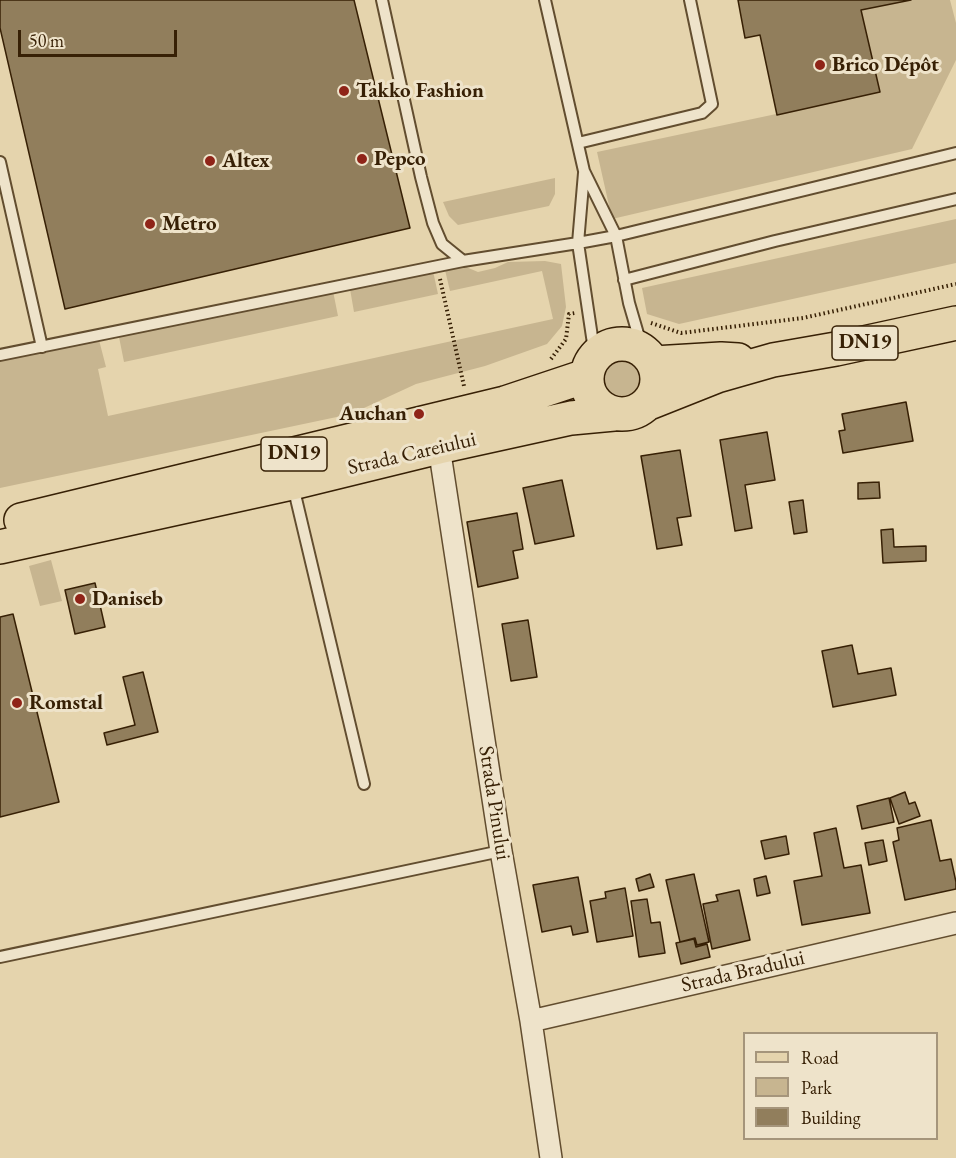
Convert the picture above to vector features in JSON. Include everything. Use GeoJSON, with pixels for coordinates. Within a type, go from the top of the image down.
{"type":"FeatureCollection","features":[{"type":"Feature","properties":{"kind":"main road","name":"DN19"},"geometry":{"type":"LineString","coordinates":[[614,414],[633,413],[649,403],[717,376],[773,360],[956,323]]}},
{"type":"Feature","properties":{"kind":"main road","name":"DN19"},"geometry":{"type":"LineString","coordinates":[[591,366],[603,349],[623,344],[634,346],[648,357],[773,360]]}},
{"type":"Feature","properties":{"kind":"main road"},"geometry":{"type":"LineString","coordinates":[[648,357],[657,373],[658,384],[649,403]]}},
{"type":"Feature","properties":{"kind":"main road"},"geometry":{"type":"LineString","coordinates":[[591,366],[588,391],[603,409],[614,414]]}},
{"type":"Feature","properties":{"kind":"main road","name":"Strada Careiului"},"geometry":{"type":"LineString","coordinates":[[0,525],[505,403],[591,366]]}},
{"type":"Feature","properties":{"kind":"main road","name":"Strada Careiului"},"geometry":{"type":"LineString","coordinates":[[0,547],[292,483],[570,418],[614,414]]}},
{"type":"Feature","properties":{"kind":"street","name":"Strada Pinului"},"geometry":{"type":"LineString","coordinates":[[440,447],[501,851],[531,1021],[551,1158]]}},
{"type":"Feature","properties":{"kind":"street","name":"Strada Bradului"},"geometry":{"type":"LineString","coordinates":[[531,1021],[956,923]]}},
{"type":"Feature","properties":{"kind":"lane"},"geometry":{"type":"LineString","coordinates":[[382,0],[433,223],[442,244],[463,261]]}},
{"type":"Feature","properties":{"kind":"lane"},"geometry":{"type":"LineString","coordinates":[[545,0],[584,171],[616,236],[629,303],[648,357]]}},
{"type":"Feature","properties":{"kind":"lane"},"geometry":{"type":"LineString","coordinates":[[578,143],[702,113],[712,104],[690,0]]}},
{"type":"Feature","properties":{"kind":"lane"},"geometry":{"type":"LineString","coordinates":[[0,355],[463,261],[616,236],[956,153]]}},
{"type":"Feature","properties":{"kind":"lane"},"geometry":{"type":"LineString","coordinates":[[0,162],[42,347]]}},
{"type":"Feature","properties":{"kind":"lane"},"geometry":{"type":"LineString","coordinates":[[584,171],[578,243],[591,366]]}},
{"type":"Feature","properties":{"kind":"lane"},"geometry":{"type":"LineString","coordinates":[[624,280],[775,241],[956,199]]}},
{"type":"Feature","properties":{"kind":"lane"},"geometry":{"type":"LineString","coordinates":[[292,483],[364,784]]}},
{"type":"Feature","properties":{"kind":"lane"},"geometry":{"type":"LineString","coordinates":[[0,957],[501,851]]}},
{"type":"Feature","properties":{"kind":"path"},"geometry":{"type":"LineString","coordinates":[[438,266],[465,392]]}},
{"type":"Feature","properties":{"kind":"path"},"geometry":{"type":"LineString","coordinates":[[629,303],[647,322],[681,333],[803,318],[956,284]]}},
{"type":"Feature","properties":{"kind":"green space"},"geometry":{"type":"Polygon","coordinates":[[[911,0],[950,0],[956,23],[956,60],[912,149],[612,219],[597,152],[880,92],[861,10],[911,0]]]}},
{"type":"Feature","properties":{"kind":"green space"},"geometry":{"type":"Polygon","coordinates":[[[555,178],[555,194],[549,206],[458,225],[449,216],[443,202],[555,178]]]}},
{"type":"Feature","properties":{"kind":"green space"},"geometry":{"type":"Polygon","coordinates":[[[956,219],[956,263],[679,324],[647,314],[642,288],[956,219]]]}},
{"type":"Feature","properties":{"kind":"green space"},"geometry":{"type":"Polygon","coordinates":[[[545,261],[561,264],[566,307],[562,326],[547,344],[485,366],[416,384],[351,414],[0,488],[0,359],[99,340],[106,367],[98,369],[108,416],[553,319],[542,271],[450,291],[445,270],[466,267],[478,272],[508,262],[545,261]]]}},
{"type":"Feature","properties":{"kind":"green space"},"geometry":{"type":"Polygon","coordinates":[[[433,271],[438,294],[354,312],[350,289],[433,271]]]}},
{"type":"Feature","properties":{"kind":"green space"},"geometry":{"type":"Polygon","coordinates":[[[333,291],[338,316],[124,362],[119,337],[333,291]]]}},
{"type":"Feature","properties":{"kind":"green space"},"geometry":{"type":"Polygon","coordinates":[[[623,352],[633,354],[642,360],[648,369],[650,379],[648,389],[642,398],[633,404],[623,406],[613,404],[604,398],[598,389],[596,379],[598,369],[604,360],[613,354],[623,352]]]}},
{"type":"Feature","properties":{"kind":"green space"},"geometry":{"type":"Polygon","coordinates":[[[51,560],[62,601],[40,606],[29,566],[51,560]]]}},
{"type":"Feature","properties":{"kind":"building"},"geometry":{"type":"Polygon","coordinates":[[[0,0],[354,0],[410,228],[65,309],[0,28],[0,0]]]}},
{"type":"Feature","properties":{"kind":"building","name":"Brico Dépôt"},"geometry":{"type":"Polygon","coordinates":[[[738,0],[911,0],[861,10],[880,92],[777,115],[760,35],[745,38],[738,0]]]}},
{"type":"Feature","properties":{"kind":"building"},"geometry":{"type":"Polygon","coordinates":[[[906,402],[913,441],[843,453],[839,431],[845,430],[842,414],[906,402]]]}},
{"type":"Feature","properties":{"kind":"building"},"geometry":{"type":"Polygon","coordinates":[[[767,432],[775,480],[745,485],[752,528],[735,531],[720,440],[767,432]]]}},
{"type":"Feature","properties":{"kind":"building"},"geometry":{"type":"Polygon","coordinates":[[[680,450],[691,516],[677,518],[682,545],[657,549],[641,456],[680,450]]]}},
{"type":"Feature","properties":{"kind":"building"},"geometry":{"type":"Polygon","coordinates":[[[562,480],[574,536],[535,544],[523,488],[562,480]]]}},
{"type":"Feature","properties":{"kind":"building"},"geometry":{"type":"Polygon","coordinates":[[[879,482],[880,498],[858,499],[858,483],[879,482]]]}},
{"type":"Feature","properties":{"kind":"building"},"geometry":{"type":"Polygon","coordinates":[[[803,500],[807,532],[794,534],[789,502],[803,500]]]}},
{"type":"Feature","properties":{"kind":"building"},"geometry":{"type":"Polygon","coordinates":[[[517,513],[523,549],[513,551],[518,578],[478,587],[467,522],[517,513]]]}},
{"type":"Feature","properties":{"kind":"building"},"geometry":{"type":"Polygon","coordinates":[[[893,529],[894,547],[926,546],[926,561],[883,563],[881,530],[893,529]]]}},
{"type":"Feature","properties":{"kind":"building"},"geometry":{"type":"Polygon","coordinates":[[[95,583],[105,627],[75,634],[65,590],[95,583]]]}},
{"type":"Feature","properties":{"kind":"building","name":"Romstal"},"geometry":{"type":"Polygon","coordinates":[[[13,614],[59,802],[0,817],[0,617],[13,614]]]}},
{"type":"Feature","properties":{"kind":"building"},"geometry":{"type":"Polygon","coordinates":[[[528,620],[537,677],[511,681],[502,624],[528,620]]]}},
{"type":"Feature","properties":{"kind":"building"},"geometry":{"type":"Polygon","coordinates":[[[852,645],[858,674],[891,668],[896,695],[833,707],[822,651],[852,645]]]}},
{"type":"Feature","properties":{"kind":"building"},"geometry":{"type":"Polygon","coordinates":[[[143,672],[158,732],[107,745],[104,733],[135,725],[123,677],[143,672]]]}},
{"type":"Feature","properties":{"kind":"building"},"geometry":{"type":"Polygon","coordinates":[[[905,792],[909,804],[915,802],[920,816],[899,824],[890,798],[905,792]]]}},
{"type":"Feature","properties":{"kind":"building"},"geometry":{"type":"Polygon","coordinates":[[[889,798],[894,822],[862,829],[857,806],[889,798]]]}},
{"type":"Feature","properties":{"kind":"building"},"geometry":{"type":"Polygon","coordinates":[[[931,820],[940,861],[951,859],[956,889],[905,900],[893,842],[899,840],[897,828],[931,820]]]}},
{"type":"Feature","properties":{"kind":"building"},"geometry":{"type":"Polygon","coordinates":[[[836,828],[844,868],[861,865],[870,913],[802,925],[794,881],[822,876],[814,833],[836,828]]]}},
{"type":"Feature","properties":{"kind":"building"},"geometry":{"type":"Polygon","coordinates":[[[786,836],[789,854],[765,859],[761,841],[786,836]]]}},
{"type":"Feature","properties":{"kind":"building"},"geometry":{"type":"Polygon","coordinates":[[[883,840],[887,861],[869,865],[865,843],[883,840]]]}},
{"type":"Feature","properties":{"kind":"building"},"geometry":{"type":"Polygon","coordinates":[[[650,874],[654,887],[639,891],[636,879],[650,874]]]}},
{"type":"Feature","properties":{"kind":"building"},"geometry":{"type":"Polygon","coordinates":[[[694,874],[709,942],[697,945],[695,938],[680,942],[666,880],[694,874]]]}},
{"type":"Feature","properties":{"kind":"building"},"geometry":{"type":"Polygon","coordinates":[[[766,876],[770,893],[757,896],[754,879],[766,876]]]}},
{"type":"Feature","properties":{"kind":"building"},"geometry":{"type":"Polygon","coordinates":[[[578,877],[588,932],[573,935],[571,926],[542,932],[533,885],[578,877]]]}},
{"type":"Feature","properties":{"kind":"building"},"geometry":{"type":"Polygon","coordinates":[[[625,888],[633,936],[597,942],[590,901],[606,898],[605,892],[625,888]]]}},
{"type":"Feature","properties":{"kind":"building"},"geometry":{"type":"Polygon","coordinates":[[[739,890],[750,940],[712,949],[703,904],[718,901],[716,895],[739,890]]]}},
{"type":"Feature","properties":{"kind":"building"},"geometry":{"type":"Polygon","coordinates":[[[647,899],[651,923],[660,922],[665,953],[639,957],[631,901],[647,899]]]}},
{"type":"Feature","properties":{"kind":"building"},"geometry":{"type":"Polygon","coordinates":[[[694,939],[696,947],[707,944],[710,957],[681,964],[676,943],[694,939]]]}},
{"type":"Feature","properties":{"kind":"place","name":"Brico Dépôt"},"geometry":{"type":"Point","coordinates":[820,65]}},
{"type":"Feature","properties":{"kind":"place","name":"Takko Fashion"},"geometry":{"type":"Point","coordinates":[344,91]}},
{"type":"Feature","properties":{"kind":"place","name":"Pepco"},"geometry":{"type":"Point","coordinates":[362,159]}},
{"type":"Feature","properties":{"kind":"place","name":"Altex"},"geometry":{"type":"Point","coordinates":[210,161]}},
{"type":"Feature","properties":{"kind":"place","name":"Metro"},"geometry":{"type":"Point","coordinates":[150,224]}},
{"type":"Feature","properties":{"kind":"place","name":"Auchan"},"geometry":{"type":"Point","coordinates":[419,414]}},
{"type":"Feature","properties":{"kind":"place","name":"Daniseb"},"geometry":{"type":"Point","coordinates":[80,599]}},
{"type":"Feature","properties":{"kind":"place","name":"Romstal"},"geometry":{"type":"Point","coordinates":[17,703]}}]}
